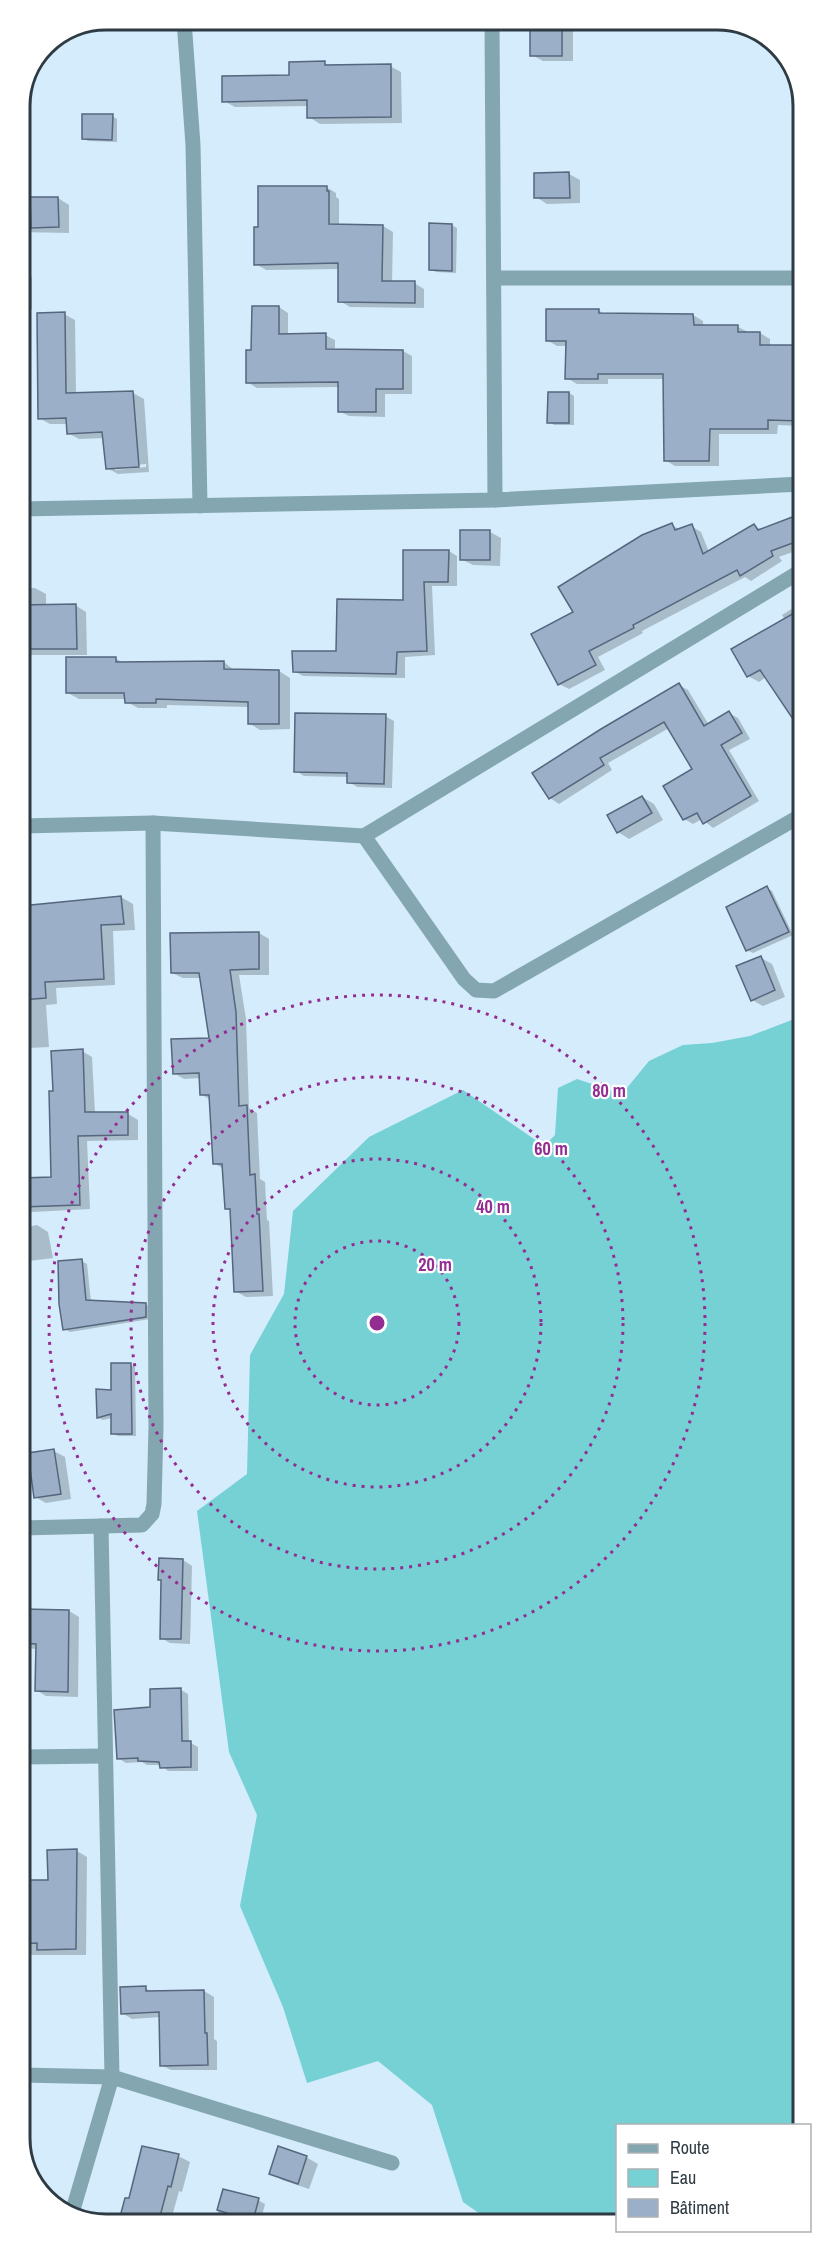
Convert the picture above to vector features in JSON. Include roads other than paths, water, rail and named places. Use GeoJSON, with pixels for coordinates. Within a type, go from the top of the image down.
{"type":"FeatureCollection","features":[{"type":"Feature","properties":{"kind":"street"},"geometry":{"type":"LineString","coordinates":[[185,30],[193,145],[200,506]]}},
{"type":"Feature","properties":{"kind":"street"},"geometry":{"type":"LineString","coordinates":[[492,30],[495,500]]}},
{"type":"Feature","properties":{"kind":"street"},"geometry":{"type":"LineString","coordinates":[[494,278],[793,278]]}},
{"type":"Feature","properties":{"kind":"street"},"geometry":{"type":"LineString","coordinates":[[30,509],[495,500],[793,484]]}},
{"type":"Feature","properties":{"kind":"street"},"geometry":{"type":"LineString","coordinates":[[30,826],[153,823],[364,836],[793,576]]}},
{"type":"Feature","properties":{"kind":"street"},"geometry":{"type":"LineString","coordinates":[[364,836],[464,979],[476,990],[494,991],[793,820]]}},
{"type":"Feature","properties":{"kind":"street"},"geometry":{"type":"LineString","coordinates":[[30,1528],[142,1525],[152,1514],[154,1504],[156,1403],[153,823]]}},
{"type":"Feature","properties":{"kind":"street"},"geometry":{"type":"LineString","coordinates":[[74,2207],[112,2077],[101,1526]]}},
{"type":"Feature","properties":{"kind":"street"},"geometry":{"type":"LineString","coordinates":[[30,1757],[105,1756]]}},
{"type":"Feature","properties":{"kind":"street"},"geometry":{"type":"LineString","coordinates":[[30,2075],[112,2077],[392,2163]]}},
{"type":"Feature","properties":{"kind":"water"},"geometry":{"type":"Polygon","coordinates":[[[793,1019],[793,2124],[616,2124],[616,2214],[480,2214],[463,2202],[432,2105],[378,2061],[307,2083],[283,2007],[240,1906],[257,1815],[229,1752],[197,1511],[247,1474],[250,1355],[284,1294],[293,1211],[369,1137],[463,1090],[544,1146],[555,1135],[558,1088],[577,1079],[622,1094],[649,1061],[683,1045],[712,1043],[750,1036],[793,1019]]]}}]}
